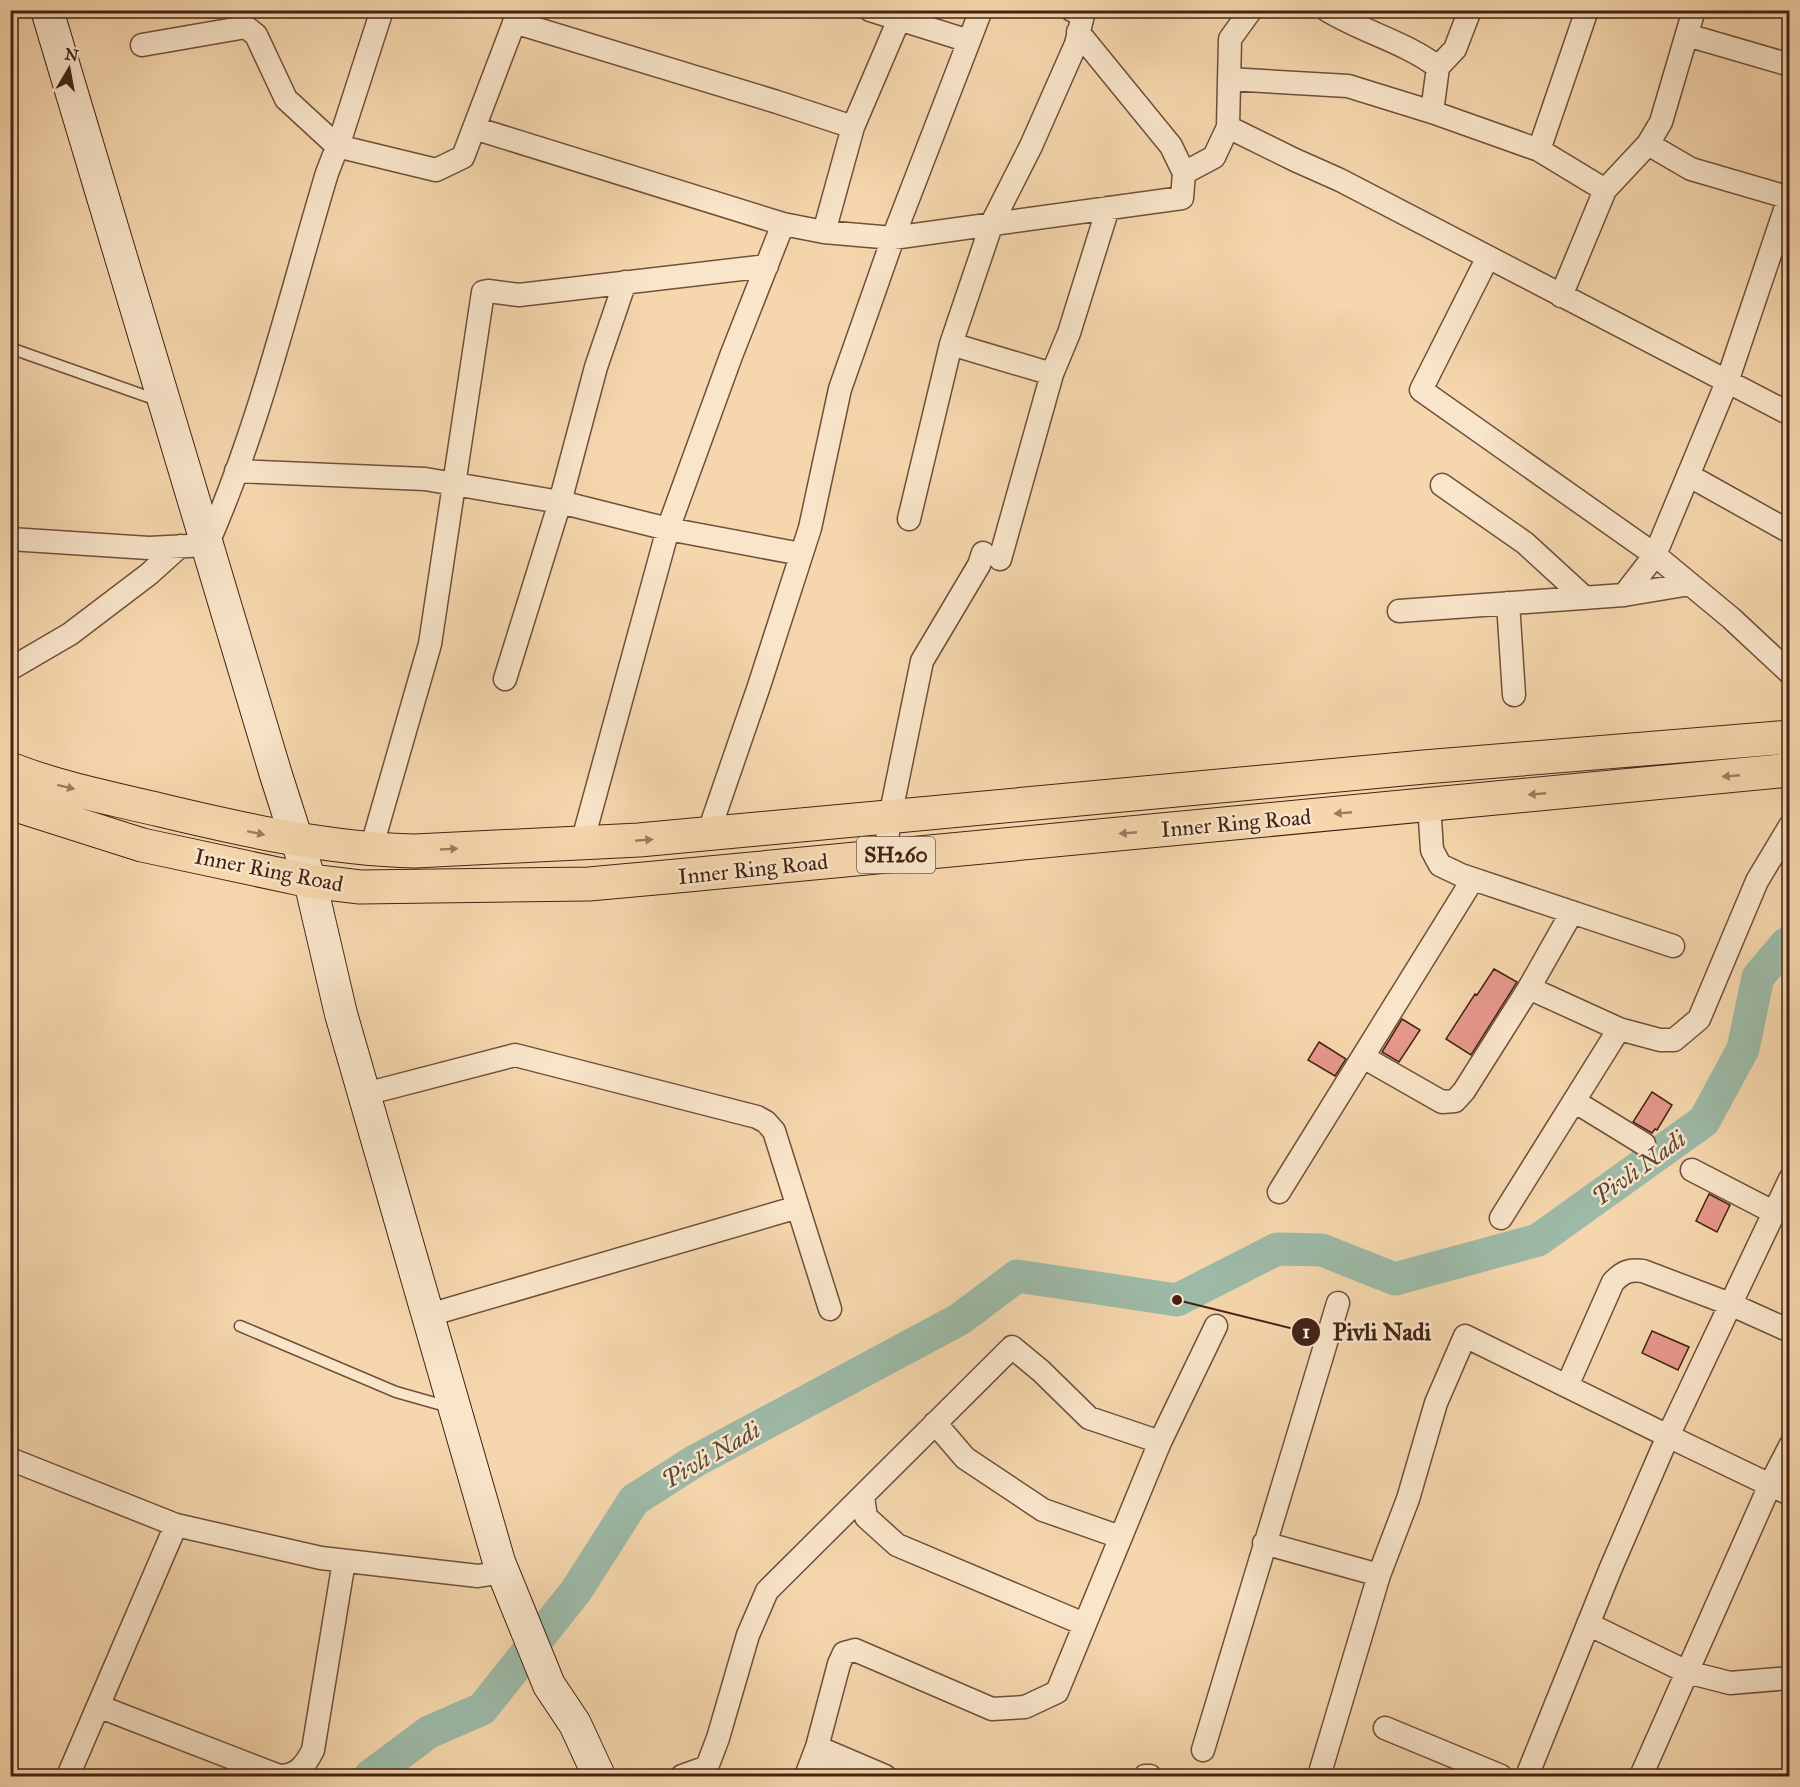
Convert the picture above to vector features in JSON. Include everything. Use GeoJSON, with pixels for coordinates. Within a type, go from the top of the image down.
{"type":"FeatureCollection","features":[{"type":"Feature","properties":{"kind":"highway","name":"Inner Ring Road"},"geometry":{"type":"LineString","coordinates":[[10,769],[60,786],[261,834],[371,849],[415,851],[708,834],[1424,767],[1790,737]]}},
{"type":"Feature","properties":{"kind":"highway","name":"Inner Ring Road"},"geometry":{"type":"LineString","coordinates":[[10,803],[142,845],[310,881],[360,887],[512,887],[589,884],[1790,770]]}},
{"type":"Feature","properties":{"kind":"street"},"geometry":{"type":"LineString","coordinates":[[46,10],[164,402],[194,545],[310,881],[341,1014],[503,1572],[549,1685],[575,1724],[599,1776]]}},
{"type":"Feature","properties":{"kind":"street"},"geometry":{"type":"LineString","coordinates":[[870,10],[901,15],[969,41]]}},
{"type":"Feature","properties":{"kind":"street"},"geometry":{"type":"LineString","coordinates":[[708,834],[810,528],[840,389],[893,238],[981,10]]}},
{"type":"Feature","properties":{"kind":"street"},"geometry":{"type":"LineString","coordinates":[[1184,173],[1214,157],[1228,127],[1230,39],[1251,10]]}},
{"type":"Feature","properties":{"kind":"street"},"geometry":{"type":"LineString","coordinates":[[1327,10],[1348,23],[1422,55],[1438,67]]}},
{"type":"Feature","properties":{"kind":"street"},"geometry":{"type":"LineString","coordinates":[[1432,112],[1438,67],[1455,49],[1470,10]]}},
{"type":"Feature","properties":{"kind":"street"},"geometry":{"type":"LineString","coordinates":[[1539,150],[1587,10]]}},
{"type":"Feature","properties":{"kind":"street"},"geometry":{"type":"LineString","coordinates":[[1561,296],[1605,190],[1648,144],[1661,122],[1695,10]]}},
{"type":"Feature","properties":{"kind":"street"},"geometry":{"type":"LineString","coordinates":[[10,669],[70,634],[149,574],[194,545],[228,499],[377,12]]}},
{"type":"Feature","properties":{"kind":"street"},"geometry":{"type":"LineString","coordinates":[[824,232],[853,127],[901,15]]}},
{"type":"Feature","properties":{"kind":"street"},"geometry":{"type":"LineString","coordinates":[[142,45],[246,27],[256,35],[286,99],[337,146],[436,170],[463,157],[516,16],[853,127]]}},
{"type":"Feature","properties":{"kind":"street"},"geometry":{"type":"LineString","coordinates":[[474,128],[783,224],[824,232],[893,238],[1182,198],[1184,173],[1171,146],[1080,17]]}},
{"type":"Feature","properties":{"kind":"street"},"geometry":{"type":"LineString","coordinates":[[909,519],[951,344],[992,223],[1031,146],[1076,44],[1080,17]]}},
{"type":"Feature","properties":{"kind":"street"},"geometry":{"type":"LineString","coordinates":[[1687,35],[1790,65]]}},
{"type":"Feature","properties":{"kind":"street"},"geometry":{"type":"LineString","coordinates":[[1229,79],[1348,86],[1432,112],[1539,150],[1605,190]]}},
{"type":"Feature","properties":{"kind":"street"},"geometry":{"type":"LineString","coordinates":[[1228,127],[1340,180],[1790,414]]}},
{"type":"Feature","properties":{"kind":"street"},"geometry":{"type":"LineString","coordinates":[[1624,595],[1655,555],[1727,382],[1789,198],[1691,169],[1648,144]]}},
{"type":"Feature","properties":{"kind":"street"},"geometry":{"type":"LineString","coordinates":[[885,856],[890,817],[922,661],[979,565],[992,556],[1052,374],[1069,333],[1108,208]]}},
{"type":"Feature","properties":{"kind":"street"},"geometry":{"type":"LineString","coordinates":[[582,843],[668,529],[783,224]]}},
{"type":"Feature","properties":{"kind":"street"},"geometry":{"type":"LineString","coordinates":[[1488,257],[1421,390],[1655,555],[1731,618],[1790,673]]}},
{"type":"Feature","properties":{"kind":"street"},"geometry":{"type":"LineString","coordinates":[[371,849],[430,644],[483,292],[519,295],[767,266]]}},
{"type":"Feature","properties":{"kind":"street"},"geometry":{"type":"LineString","coordinates":[[505,679],[560,502],[596,366],[625,282]]}},
{"type":"Feature","properties":{"kind":"street"},"geometry":{"type":"LineString","coordinates":[[951,344],[1052,374]]}},
{"type":"Feature","properties":{"kind":"street"},"geometry":{"type":"LineString","coordinates":[[236,471],[425,479],[560,502],[668,529],[801,554]]}},
{"type":"Feature","properties":{"kind":"street"},"geometry":{"type":"LineString","coordinates":[[1688,475],[1790,532]]}},
{"type":"Feature","properties":{"kind":"street"},"geometry":{"type":"LineString","coordinates":[[1442,485],[1525,543],[1585,598]]}},
{"type":"Feature","properties":{"kind":"street"},"geometry":{"type":"LineString","coordinates":[[10,539],[149,548],[194,545]]}},
{"type":"Feature","properties":{"kind":"street"},"geometry":{"type":"LineString","coordinates":[[1399,611],[1624,595],[1690,584]]}},
{"type":"Feature","properties":{"kind":"street"},"geometry":{"type":"LineString","coordinates":[[1508,603],[1514,695]]}},
{"type":"Feature","properties":{"kind":"street"},"geometry":{"type":"LineString","coordinates":[[1429,804],[1432,850],[1440,865],[1473,879],[1673,946]]}},
{"type":"Feature","properties":{"kind":"street"},"geometry":{"type":"LineString","coordinates":[[1529,988],[1619,1029],[1660,1040],[1674,1040],[1698,1019],[1757,881],[1790,826]]}},
{"type":"Feature","properties":{"kind":"street"},"geometry":{"type":"LineString","coordinates":[[1279,1192],[1473,879]]}},
{"type":"Feature","properties":{"kind":"street"},"geometry":{"type":"LineString","coordinates":[[1363,1057],[1442,1102],[1455,1101],[1464,1091],[1529,988],[1572,912]]}},
{"type":"Feature","properties":{"kind":"street"},"geometry":{"type":"LineString","coordinates":[[1501,1218],[1619,1029]]}},
{"type":"Feature","properties":{"kind":"street"},"geometry":{"type":"LineString","coordinates":[[364,1094],[515,1055],[746,1114],[766,1122],[774,1131],[830,1309]]}},
{"type":"Feature","properties":{"kind":"street"},"geometry":{"type":"LineString","coordinates":[[1574,1101],[1644,1144]]}},
{"type":"Feature","properties":{"kind":"street"},"geometry":{"type":"LineString","coordinates":[[1692,1170],[1774,1213]]}},
{"type":"Feature","properties":{"kind":"street"},"geometry":{"type":"LineString","coordinates":[[1527,1776],[1588,1624],[1668,1436],[1790,1179]]}},
{"type":"Feature","properties":{"kind":"street"},"geometry":{"type":"LineString","coordinates":[[429,1315],[798,1207]]}},
{"type":"Feature","properties":{"kind":"street"},"geometry":{"type":"LineString","coordinates":[[1567,1386],[1613,1282],[1620,1274],[1629,1270],[1643,1271],[1790,1330]]}},
{"type":"Feature","properties":{"kind":"street"},"geometry":{"type":"LineString","coordinates":[[1203,1750],[1338,1303]]}},
{"type":"Feature","properties":{"kind":"street"},"geometry":{"type":"LineString","coordinates":[[806,1776],[818,1747],[839,1664],[844,1653],[855,1650],[992,1709],[1025,1707],[1057,1692],[1161,1442],[1216,1326]]}},
{"type":"Feature","properties":{"kind":"street"},"geometry":{"type":"LineString","coordinates":[[1319,1776],[1379,1575],[1408,1499],[1436,1402],[1465,1336],[1780,1490]]}},
{"type":"Feature","properties":{"kind":"street"},"geometry":{"type":"LineString","coordinates":[[682,1776],[707,1767],[718,1738],[748,1635],[767,1591],[860,1507],[935,1423],[1012,1347],[1041,1371],[1089,1418],[1161,1442]]}},
{"type":"Feature","properties":{"kind":"street"},"geometry":{"type":"LineString","coordinates":[[935,1423],[965,1458],[1043,1510],[1120,1537]]}},
{"type":"Feature","properties":{"kind":"street"},"geometry":{"type":"LineString","coordinates":[[1641,1776],[1688,1672],[1780,1490],[1790,1446]]}},
{"type":"Feature","properties":{"kind":"street"},"geometry":{"type":"LineString","coordinates":[[11,1460],[176,1525],[321,1558],[478,1576],[503,1572]]}},
{"type":"Feature","properties":{"kind":"street"},"geometry":{"type":"LineString","coordinates":[[860,1507],[897,1545],[1084,1624]]}},
{"type":"Feature","properties":{"kind":"street"},"geometry":{"type":"LineString","coordinates":[[68,1776],[176,1525]]}},
{"type":"Feature","properties":{"kind":"street"},"geometry":{"type":"LineString","coordinates":[[1264,1543],[1379,1575]]}},
{"type":"Feature","properties":{"kind":"street"},"geometry":{"type":"LineString","coordinates":[[98,1706],[279,1776],[291,1776],[300,1770],[313,1750],[344,1561]]}},
{"type":"Feature","properties":{"kind":"street"},"geometry":{"type":"LineString","coordinates":[[1588,1624],[1688,1672],[1730,1683],[1790,1678]]}},
{"type":"Feature","properties":{"kind":"street"},"geometry":{"type":"LineString","coordinates":[[1385,1728],[1502,1776]]}},
{"type":"Feature","properties":{"kind":"street"},"geometry":{"type":"LineString","coordinates":[[818,1747],[832,1776]]}},
{"type":"Feature","properties":{"kind":"street"},"geometry":{"type":"LineString","coordinates":[[818,1747],[885,1776]]}},
{"type":"Feature","properties":{"kind":"street"},"geometry":{"type":"LineString","coordinates":[[1145,1776],[1150,1776]]}},
{"type":"Feature","properties":{"kind":"lane"},"geometry":{"type":"LineString","coordinates":[[10,348],[164,402]]}},
{"type":"Feature","properties":{"kind":"lane"},"geometry":{"type":"LineString","coordinates":[[240,1326],[396,1392],[455,1409]]}},
{"type":"Feature","properties":{"kind":"building"},"geometry":{"type":"Polygon","coordinates":[[[1494,969],[1517,982],[1471,1055],[1446,1039],[1494,969]]]}},
{"type":"Feature","properties":{"kind":"building"},"geometry":{"type":"Polygon","coordinates":[[[1402,1019],[1420,1030],[1399,1062],[1382,1052],[1402,1019]]]}},
{"type":"Feature","properties":{"kind":"building"},"geometry":{"type":"Polygon","coordinates":[[[1319,1042],[1346,1059],[1335,1076],[1308,1060],[1319,1042]]]}},
{"type":"Feature","properties":{"kind":"building"},"geometry":{"type":"Polygon","coordinates":[[[1652,1092],[1672,1105],[1657,1130],[1655,1129],[1652,1133],[1633,1122],[1652,1092]]]}},
{"type":"Feature","properties":{"kind":"building"},"geometry":{"type":"Polygon","coordinates":[[[1709,1194],[1730,1205],[1717,1232],[1696,1221],[1709,1194]]]}},
{"type":"Feature","properties":{"kind":"building"},"geometry":{"type":"Polygon","coordinates":[[[1652,1331],[1689,1347],[1678,1370],[1642,1353],[1652,1331]]]}},
{"type":"Feature","properties":{"kind":"waterway","name":"Pivli Nadi"},"geometry":{"type":"LineString","coordinates":[[370,1776],[429,1732],[482,1709],[576,1591],[634,1500],[695,1461],[960,1319],[1017,1276],[1177,1300],[1277,1249],[1322,1250],[1395,1279],[1538,1240],[1704,1121],[1743,1049],[1758,977],[1786,944],[1790,943]]}},
{"type":"Feature","properties":{"kind":"place","name":"Pivli Nadi"},"geometry":{"type":"Point","coordinates":[1177,1300]}}]}
